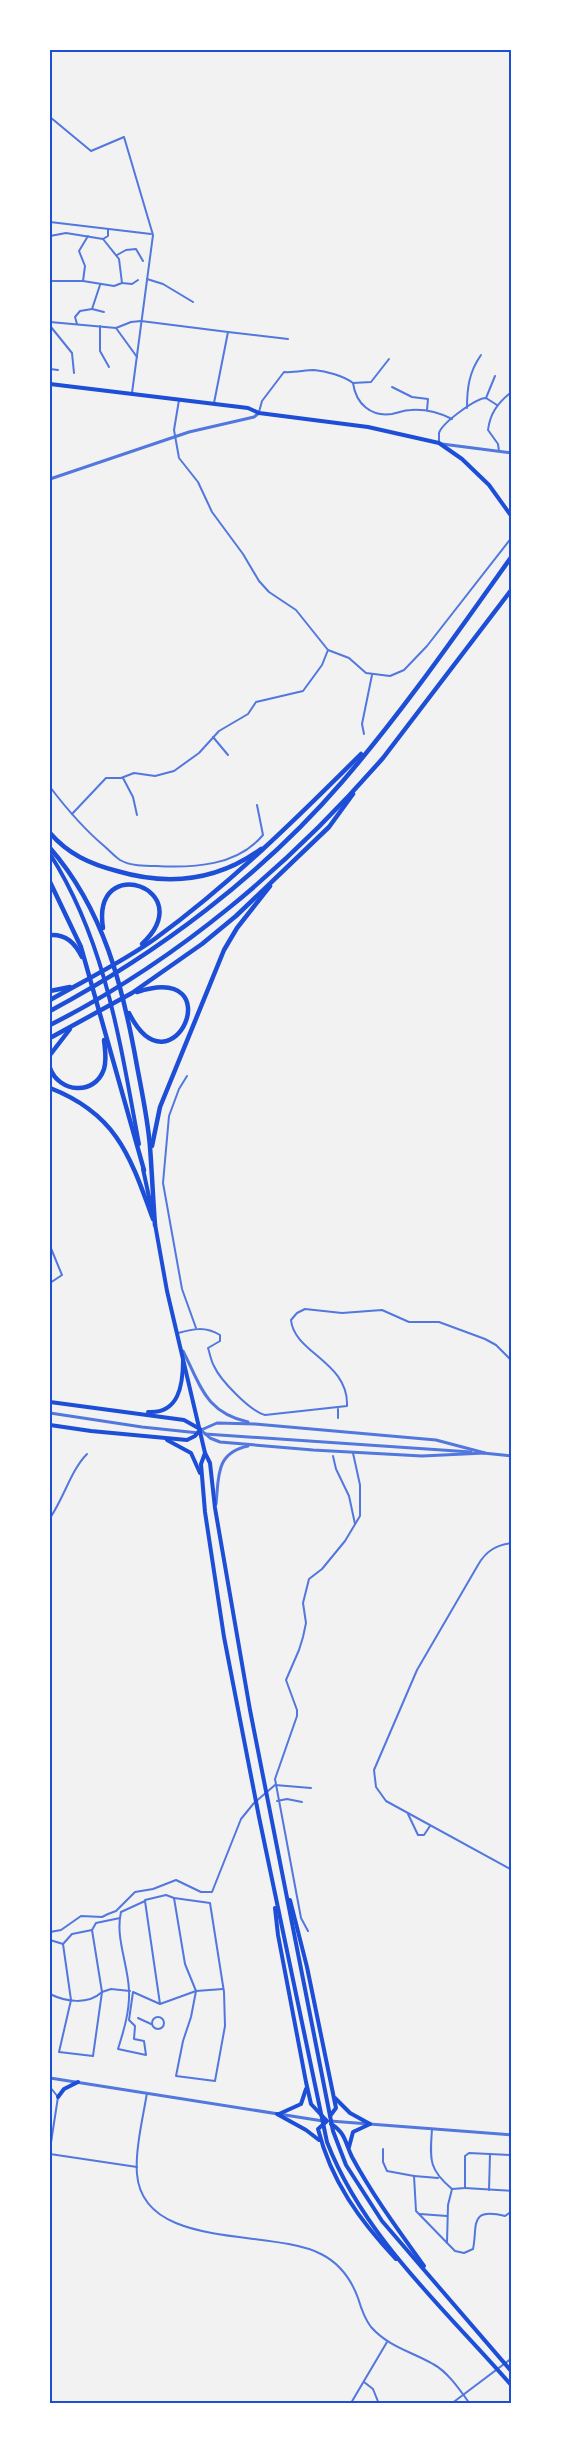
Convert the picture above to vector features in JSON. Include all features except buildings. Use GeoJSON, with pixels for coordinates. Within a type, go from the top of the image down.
{"type":"FeatureCollection","features":[{"type":"Feature","properties":{"kind":"highway"},"geometry":{"type":"LineString","coordinates":[[50,1011],[126,968],[208,908],[280,846],[341,783],[381,735],[512,556]]}},
{"type":"Feature","properties":{"kind":"highway"},"geometry":{"type":"LineString","coordinates":[[50,1025],[128,982],[184,943],[257,885],[360,784],[383,758],[512,590]]}},
{"type":"Feature","properties":{"kind":"highway"},"geometry":{"type":"LineString","coordinates":[[50,1000],[155,939],[191,911],[282,833],[381,735]]}},
{"type":"Feature","properties":{"kind":"highway"},"geometry":{"type":"LineString","coordinates":[[50,1038],[132,993],[202,944],[236,916],[329,827],[360,784]]}},
{"type":"Feature","properties":{"kind":"highway"},"geometry":{"type":"LineString","coordinates":[[50,833],[68,850],[92,864],[159,880],[183,880],[224,870],[243,861],[282,833]]}},
{"type":"Feature","properties":{"kind":"highway"},"geometry":{"type":"LineString","coordinates":[[50,848],[86,899],[104,934],[126,1007],[148,1126],[156,1225]]}},
{"type":"Feature","properties":{"kind":"highway"},"geometry":{"type":"LineString","coordinates":[[151,1181],[153,1138],[160,1107],[224,950],[237,928],[283,870]]}},
{"type":"Feature","properties":{"kind":"highway"},"geometry":{"type":"LineString","coordinates":[[50,882],[72,926],[87,966],[144,1170]]}},
{"type":"Feature","properties":{"kind":"highway"},"geometry":{"type":"LineString","coordinates":[[104,934],[102,909],[108,894],[114,888],[134,883],[148,890],[160,907],[158,924],[152,935],[129,955]]}},
{"type":"Feature","properties":{"kind":"highway"},"geometry":{"type":"LineString","coordinates":[[50,935],[61,936],[73,943],[87,966]]}},
{"type":"Feature","properties":{"kind":"highway"},"geometry":{"type":"LineString","coordinates":[[50,991],[57,991],[81,982]]}},
{"type":"Feature","properties":{"kind":"highway"},"geometry":{"type":"LineString","coordinates":[[126,1007],[136,1027],[150,1039],[158,1041],[174,1038],[187,1022],[189,1007],[177,991],[166,986],[155,986],[132,993]]}},
{"type":"Feature","properties":{"kind":"highway"},"geometry":{"type":"LineString","coordinates":[[50,1068],[54,1077],[68,1087],[85,1088],[94,1084],[104,1070],[106,1060],[102,1025]]}},
{"type":"Feature","properties":{"kind":"highway"},"geometry":{"type":"LineString","coordinates":[[50,1054],[72,1027]]}},
{"type":"Feature","properties":{"kind":"highway"},"geometry":{"type":"LineString","coordinates":[[50,1088],[83,1106],[111,1128],[130,1159],[156,1225]]}},
{"type":"Feature","properties":{"kind":"main road"},"geometry":{"type":"LineString","coordinates":[[50,384],[248,408],[259,413],[368,427],[439,443],[462,459],[489,485],[512,517]]}},
{"type":"Feature","properties":{"kind":"main road"},"geometry":{"type":"LineString","coordinates":[[50,854],[83,917],[95,945],[108,989],[156,1225],[167,1291],[183,1351],[205,1453],[210,1463],[215,1508],[263,1776],[333,2131],[346,2165],[366,2199],[390,2231],[512,2372]]}},
{"type":"Feature","properties":{"kind":"main road"},"geometry":{"type":"LineString","coordinates":[[120,1411],[155,1413],[169,1407],[180,1393],[182,1385],[183,1351]]}},
{"type":"Feature","properties":{"kind":"main road"},"geometry":{"type":"LineString","coordinates":[[50,1402],[184,1420],[201,1432]]}},
{"type":"Feature","properties":{"kind":"main road"},"geometry":{"type":"LineString","coordinates":[[50,1425],[187,1440],[201,1432]]}},
{"type":"Feature","properties":{"kind":"main road"},"geometry":{"type":"LineString","coordinates":[[164,1438],[191,1453],[202,1478]]}},
{"type":"Feature","properties":{"kind":"main road"},"geometry":{"type":"LineString","coordinates":[[205,1453],[201,1464],[202,1478],[224,1637],[324,2132],[335,2161],[357,2203],[380,2236],[425,2290]]}},
{"type":"Feature","properties":{"kind":"main road"},"geometry":{"type":"LineString","coordinates":[[284,1882],[308,1967],[334,2096],[336,2108],[318,2129],[337,2181],[370,2232],[512,2386]]}},
{"type":"Feature","properties":{"kind":"main road"},"geometry":{"type":"LineString","coordinates":[[273,1884],[278,1935],[311,2104],[327,2121],[341,2130],[349,2151],[372,2192],[435,2282]]}},
{"type":"Feature","properties":{"kind":"main road"},"geometry":{"type":"LineString","coordinates":[[58,2097],[64,2088],[78,2082]]}},
{"type":"Feature","properties":{"kind":"main road"},"geometry":{"type":"LineString","coordinates":[[277,2114],[301,2104],[306,2094],[306,2082]]}},
{"type":"Feature","properties":{"kind":"main road"},"geometry":{"type":"LineString","coordinates":[[334,2096],[350,2114],[370,2124]]}},
{"type":"Feature","properties":{"kind":"main road"},"geometry":{"type":"LineString","coordinates":[[277,2114],[306,2130],[321,2142]]}},
{"type":"Feature","properties":{"kind":"main road"},"geometry":{"type":"LineString","coordinates":[[349,2151],[351,2136],[357,2129],[370,2124]]}},
{"type":"Feature","properties":{"kind":"street"},"geometry":{"type":"LineString","coordinates":[[50,117],[91,151],[124,137],[152,234],[132,393]]}},
{"type":"Feature","properties":{"kind":"street"},"geometry":{"type":"LineString","coordinates":[[50,222],[152,234]]}},
{"type":"Feature","properties":{"kind":"street"},"geometry":{"type":"LineString","coordinates":[[103,239],[108,236],[108,229]]}},
{"type":"Feature","properties":{"kind":"street"},"geometry":{"type":"LineString","coordinates":[[50,236],[66,233],[103,239],[117,255],[122,283]]}},
{"type":"Feature","properties":{"kind":"street"},"geometry":{"type":"LineString","coordinates":[[83,281],[85,266],[79,251],[88,236]]}},
{"type":"Feature","properties":{"kind":"street"},"geometry":{"type":"LineString","coordinates":[[117,255],[126,250],[136,249],[143,261]]}},
{"type":"Feature","properties":{"kind":"street"},"geometry":{"type":"LineString","coordinates":[[147,279],[163,284],[193,302]]}},
{"type":"Feature","properties":{"kind":"street"},"geometry":{"type":"LineString","coordinates":[[50,280],[83,281],[100,285],[132,284],[138,280]]}},
{"type":"Feature","properties":{"kind":"street"},"geometry":{"type":"LineString","coordinates":[[92,309],[100,285]]}},
{"type":"Feature","properties":{"kind":"street"},"geometry":{"type":"LineString","coordinates":[[77,324],[75,317],[80,311],[92,309],[104,312]]}},
{"type":"Feature","properties":{"kind":"street"},"geometry":{"type":"LineString","coordinates":[[74,373],[72,353],[50,328],[51,322],[116,328],[141,321],[288,339]]}},
{"type":"Feature","properties":{"kind":"street"},"geometry":{"type":"LineString","coordinates":[[100,326],[100,351],[109,368]]}},
{"type":"Feature","properties":{"kind":"street"},"geometry":{"type":"LineString","coordinates":[[116,328],[137,357]]}},
{"type":"Feature","properties":{"kind":"street"},"geometry":{"type":"LineString","coordinates":[[214,403],[228,332]]}},
{"type":"Feature","properties":{"kind":"street"},"geometry":{"type":"LineString","coordinates":[[467,408],[469,380],[472,370],[482,356]]}},
{"type":"Feature","properties":{"kind":"street"},"geometry":{"type":"LineString","coordinates":[[50,479],[175,436],[254,417],[259,413],[262,401],[284,372],[301,373],[314,370],[347,379],[353,383],[371,382],[389,359]]}},
{"type":"Feature","properties":{"kind":"street"},"geometry":{"type":"LineString","coordinates":[[50,369],[58,370]]}},
{"type":"Feature","properties":{"kind":"street"},"geometry":{"type":"LineString","coordinates":[[486,398],[495,376]]}},
{"type":"Feature","properties":{"kind":"street"},"geometry":{"type":"LineString","coordinates":[[353,383],[354,392],[360,402],[372,412],[392,414],[409,410],[427,410],[452,419]]}},
{"type":"Feature","properties":{"kind":"street"},"geometry":{"type":"LineString","coordinates":[[392,387],[412,396],[428,399],[427,410]]}},
{"type":"Feature","properties":{"kind":"street"},"geometry":{"type":"LineString","coordinates":[[499,452],[498,444],[488,430],[497,405],[509,394]]}},
{"type":"Feature","properties":{"kind":"street"},"geometry":{"type":"LineString","coordinates":[[497,405],[486,398],[477,400],[441,429],[439,443],[512,453]]}},
{"type":"Feature","properties":{"kind":"street"},"geometry":{"type":"LineString","coordinates":[[179,400],[174,430],[180,460],[198,482],[212,512],[259,580],[270,592],[294,607],[328,650],[349,658],[362,671],[372,675],[390,676],[406,669],[427,646],[512,537]]}},
{"type":"Feature","properties":{"kind":"street"},"geometry":{"type":"LineString","coordinates":[[72,813],[104,779],[123,778],[134,773],[155,776],[174,771],[199,753],[224,727],[248,714],[260,700],[273,699],[306,689],[322,665],[328,650]]}},
{"type":"Feature","properties":{"kind":"street"},"geometry":{"type":"LineString","coordinates":[[364,734],[362,724],[372,675]]}},
{"type":"Feature","properties":{"kind":"street"},"geometry":{"type":"LineString","coordinates":[[213,737],[228,755]]}},
{"type":"Feature","properties":{"kind":"street"},"geometry":{"type":"LineString","coordinates":[[123,778],[133,797],[137,814]]}},
{"type":"Feature","properties":{"kind":"street"},"geometry":{"type":"LineString","coordinates":[[50,787],[90,835],[120,860],[139,865],[186,867],[216,863],[236,856],[258,840],[264,831],[257,805]]}},
{"type":"Feature","properties":{"kind":"street"},"geometry":{"type":"LineString","coordinates":[[187,1076],[169,1116],[163,1183],[182,1289],[196,1328]]}},
{"type":"Feature","properties":{"kind":"street"},"geometry":{"type":"LineString","coordinates":[[50,1246],[63,1275],[50,1283]]}},
{"type":"Feature","properties":{"kind":"street"},"geometry":{"type":"LineString","coordinates":[[178,1333],[196,1328],[212,1330],[220,1335],[220,1341],[208,1348],[214,1367],[221,1378],[260,1413],[266,1415],[347,1406],[348,1394],[341,1380],[295,1332],[291,1320],[300,1311],[310,1309],[331,1313],[352,1313],[377,1309],[409,1322],[440,1322],[485,1339],[496,1345],[512,1361]]}},
{"type":"Feature","properties":{"kind":"street"},"geometry":{"type":"LineString","coordinates":[[183,1351],[211,1404],[226,1415],[255,1424]]}},
{"type":"Feature","properties":{"kind":"street"},"geometry":{"type":"LineString","coordinates":[[338,1418],[339,1408]]}},
{"type":"Feature","properties":{"kind":"street"},"geometry":{"type":"LineString","coordinates":[[50,1413],[142,1427],[250,1437],[512,1455]]}},
{"type":"Feature","properties":{"kind":"street"},"geometry":{"type":"LineString","coordinates":[[201,1432],[217,1423],[255,1424],[436,1440],[485,1453]]}},
{"type":"Feature","properties":{"kind":"street"},"geometry":{"type":"LineString","coordinates":[[201,1432],[220,1442],[353,1453],[422,1456],[485,1453]]}},
{"type":"Feature","properties":{"kind":"street"},"geometry":{"type":"LineString","coordinates":[[215,1508],[223,1460],[239,1448],[253,1445]]}},
{"type":"Feature","properties":{"kind":"street"},"geometry":{"type":"LineString","coordinates":[[308,1931],[301,1918],[275,1785],[275,1774],[297,1716],[295,1703],[286,1680],[299,1650],[306,1623],[303,1603],[309,1579],[322,1569],[345,1541],[360,1516],[360,1485],[353,1453]]}},
{"type":"Feature","properties":{"kind":"street"},"geometry":{"type":"LineString","coordinates":[[50,1518],[66,1493],[79,1462],[87,1454]]}},
{"type":"Feature","properties":{"kind":"street"},"geometry":{"type":"LineString","coordinates":[[333,1456],[349,1496],[355,1524]]}},
{"type":"Feature","properties":{"kind":"street"},"geometry":{"type":"LineString","coordinates":[[512,1543],[489,1550],[478,1565],[420,1665],[375,1762],[374,1779],[380,1794],[390,1804],[512,1870]]}},
{"type":"Feature","properties":{"kind":"street"},"geometry":{"type":"LineString","coordinates":[[50,1932],[61,1930],[81,1916],[102,1917],[116,1911],[135,1892],[153,1889],[176,1880],[201,1892],[212,1892],[246,1810],[275,1785],[311,1788]]}},
{"type":"Feature","properties":{"kind":"street"},"geometry":{"type":"LineString","coordinates":[[278,1801],[287,1799],[302,1802]]}},
{"type":"Feature","properties":{"kind":"street"},"geometry":{"type":"LineString","coordinates":[[408,1814],[418,1835],[424,1834],[430,1826]]}},
{"type":"Feature","properties":{"kind":"street"},"geometry":{"type":"LineString","coordinates":[[131,1991],[126,2023],[118,2049],[146,2055],[144,2041],[134,2039],[135,2026],[129,2019],[131,1991],[118,1923],[121,1912],[145,1900],[166,1895],[174,1899],[210,1902],[223,1989],[225,2026],[215,2081],[176,2076],[196,1991],[185,1964],[174,1899]]}},
{"type":"Feature","properties":{"kind":"street"},"geometry":{"type":"LineString","coordinates":[[145,1900],[160,2004]]}},
{"type":"Feature","properties":{"kind":"street"},"geometry":{"type":"LineString","coordinates":[[63,1944],[72,1934],[92,1929],[96,1923],[120,1918]]}},
{"type":"Feature","properties":{"kind":"street"},"geometry":{"type":"LineString","coordinates":[[63,1944],[71,2000],[59,2052],[93,2056],[102,1992],[92,1929]]}},
{"type":"Feature","properties":{"kind":"street"},"geometry":{"type":"LineString","coordinates":[[50,1940],[63,1944]]}},
{"type":"Feature","properties":{"kind":"street"},"geometry":{"type":"LineString","coordinates":[[50,1994],[71,2000],[94,1999],[102,1992],[111,1989],[131,1991],[160,2004],[196,1991],[223,1989]]}},
{"type":"Feature","properties":{"kind":"street"},"geometry":{"type":"LineString","coordinates":[[138,2018],[158,2030],[164,2023],[163,2018],[154,2017],[151,2024]]}},
{"type":"Feature","properties":{"kind":"street"},"geometry":{"type":"LineString","coordinates":[[50,2078],[327,2121],[512,2135]]}},
{"type":"Feature","properties":{"kind":"street"},"geometry":{"type":"LineString","coordinates":[[50,2087],[58,2097],[50,2149]]}},
{"type":"Feature","properties":{"kind":"street"},"geometry":{"type":"LineString","coordinates":[[147,2092],[137,2167],[138,2181],[146,2200],[158,2214],[172,2223],[189,2228],[301,2247],[329,2259],[349,2279],[367,2321],[387,2342],[437,2366],[470,2403]]}},
{"type":"Feature","properties":{"kind":"street"},"geometry":{"type":"LineString","coordinates":[[432,2129],[430,2159],[438,2178],[452,2189],[512,2191]]}},
{"type":"Feature","properties":{"kind":"street"},"geometry":{"type":"LineString","coordinates":[[383,2149],[383,2162],[387,2172],[438,2178]]}},
{"type":"Feature","properties":{"kind":"street"},"geometry":{"type":"LineString","coordinates":[[465,2188],[465,2156],[468,2153],[512,2155]]}},
{"type":"Feature","properties":{"kind":"street"},"geometry":{"type":"LineString","coordinates":[[50,2154],[137,2167]]}},
{"type":"Feature","properties":{"kind":"street"},"geometry":{"type":"LineString","coordinates":[[489,2190],[490,2154]]}},
{"type":"Feature","properties":{"kind":"street"},"geometry":{"type":"LineString","coordinates":[[414,2176],[414,2207],[447,2244],[460,2252],[470,2251],[474,2245],[474,2227],[477,2220],[487,2213],[505,2216],[512,2211]]}},
{"type":"Feature","properties":{"kind":"street"},"geometry":{"type":"LineString","coordinates":[[447,2244],[447,2216],[452,2189]]}},
{"type":"Feature","properties":{"kind":"street"},"geometry":{"type":"LineString","coordinates":[[419,2214],[447,2216]]}},
{"type":"Feature","properties":{"kind":"street"},"geometry":{"type":"LineString","coordinates":[[351,2403],[387,2342]]}},
{"type":"Feature","properties":{"kind":"street"},"geometry":{"type":"LineString","coordinates":[[451,2403],[512,2358]]}},
{"type":"Feature","properties":{"kind":"street"},"geometry":{"type":"LineString","coordinates":[[363,2381],[373,2389],[379,2403]]}}]}
